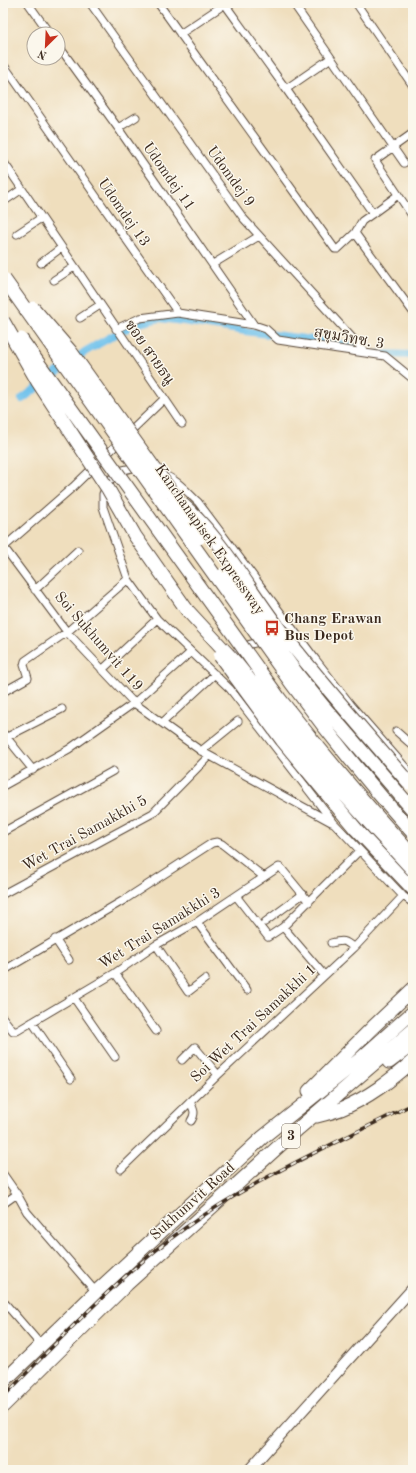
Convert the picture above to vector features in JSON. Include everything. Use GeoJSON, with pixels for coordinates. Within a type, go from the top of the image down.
{"type":"FeatureCollection","features":[{"type":"Feature","properties":{"kind":"highway"},"geometry":{"type":"LineString","coordinates":[[4,278],[59,336],[175,497],[202,544],[298,675],[352,741],[413,810]]}},
{"type":"Feature","properties":{"kind":"highway","name":"Kanchanapisek Expressway"},"geometry":{"type":"LineString","coordinates":[[4,278],[292,684],[340,748],[380,797],[413,833]]}},
{"type":"Feature","properties":{"kind":"highway"},"geometry":{"type":"LineString","coordinates":[[3,314],[279,698],[335,768],[413,856]]}},
{"type":"Feature","properties":{"kind":"highway"},"geometry":{"type":"LineString","coordinates":[[3,321],[38,382],[108,489],[135,536],[187,610],[262,714],[408,893]]}},
{"type":"Feature","properties":{"kind":"highway"},"geometry":{"type":"LineString","coordinates":[[175,497],[205,526],[284,634],[412,782]]}},
{"type":"Feature","properties":{"kind":"highway"},"geometry":{"type":"LineString","coordinates":[[187,610],[237,664],[316,763],[413,870]]}},
{"type":"Feature","properties":{"kind":"highway"},"geometry":{"type":"LineString","coordinates":[[301,739],[354,801],[413,865]]}},
{"type":"Feature","properties":{"kind":"highway"},"geometry":{"type":"LineString","coordinates":[[263,1137],[413,989]]}},
{"type":"Feature","properties":{"kind":"highway"},"geometry":{"type":"LineString","coordinates":[[338,1063],[373,1036],[413,1000]]}},
{"type":"Feature","properties":{"kind":"highway","name":"Sukhumvit Road"},"geometry":{"type":"LineString","coordinates":[[3,1382],[96,1292],[263,1137],[359,1060],[413,1012]]}},
{"type":"Feature","properties":{"kind":"highway","name":"Sukhumvit Road"},"geometry":{"type":"LineString","coordinates":[[3,1406],[121,1290],[171,1244],[312,1117],[413,1030]]}},
{"type":"Feature","properties":{"kind":"highway"},"geometry":{"type":"LineString","coordinates":[[327,1105],[368,1078],[413,1044]]}},
{"type":"Feature","properties":{"kind":"highway"},"geometry":{"type":"LineString","coordinates":[[312,1117],[340,1110],[367,1096],[392,1079],[413,1061]]}},
{"type":"Feature","properties":{"kind":"highway"},"geometry":{"type":"LineString","coordinates":[[161,1232],[171,1244]]}},
{"type":"Feature","properties":{"kind":"main road"},"geometry":{"type":"LineString","coordinates":[[249,1470],[413,1288]]}},
{"type":"Feature","properties":{"kind":"street"},"geometry":{"type":"LineString","coordinates":[[28,3],[44,26]]}},
{"type":"Feature","properties":{"kind":"street","name":"Udomdej 9"},"geometry":{"type":"LineString","coordinates":[[90,3],[244,219],[364,352]]}},
{"type":"Feature","properties":{"kind":"street"},"geometry":{"type":"LineString","coordinates":[[158,3],[335,249],[338,249],[355,233],[362,221],[398,196]]}},
{"type":"Feature","properties":{"kind":"street"},"geometry":{"type":"LineString","coordinates":[[293,3],[404,163]]}},
{"type":"Feature","properties":{"kind":"street"},"geometry":{"type":"LineString","coordinates":[[356,3],[413,86]]}},
{"type":"Feature","properties":{"kind":"street"},"geometry":{"type":"LineString","coordinates":[[180,34],[224,4],[286,89],[372,214]]}},
{"type":"Feature","properties":{"kind":"street","name":"Udomdej 11"},"geometry":{"type":"LineString","coordinates":[[66,56],[118,128],[254,325]]}},
{"type":"Feature","properties":{"kind":"street"},"geometry":{"type":"LineString","coordinates":[[286,89],[331,58]]}},
{"type":"Feature","properties":{"kind":"street","name":"Udomdej 13"},"geometry":{"type":"LineString","coordinates":[[3,64],[178,314]]}},
{"type":"Feature","properties":{"kind":"street"},"geometry":{"type":"LineString","coordinates":[[118,128],[136,117]]}},
{"type":"Feature","properties":{"kind":"street"},"geometry":{"type":"LineString","coordinates":[[413,132],[375,160],[413,217]]}},
{"type":"Feature","properties":{"kind":"street","name":"ซอย สายธนู"},"geometry":{"type":"LineString","coordinates":[[3,161],[164,399],[73,487],[4,546]]}},
{"type":"Feature","properties":{"kind":"street"},"geometry":{"type":"LineString","coordinates":[[3,202],[22,189]]}},
{"type":"Feature","properties":{"kind":"street"},"geometry":{"type":"LineString","coordinates":[[17,234],[41,218]]}},
{"type":"Feature","properties":{"kind":"street"},"geometry":{"type":"LineString","coordinates":[[355,233],[413,312]]}},
{"type":"Feature","properties":{"kind":"street"},"geometry":{"type":"LineString","coordinates":[[213,264],[259,236]]}},
{"type":"Feature","properties":{"kind":"street"},"geometry":{"type":"LineString","coordinates":[[41,263],[62,248]]}},
{"type":"Feature","properties":{"kind":"street"},"geometry":{"type":"LineString","coordinates":[[54,280],[74,267]]}},
{"type":"Feature","properties":{"kind":"street"},"geometry":{"type":"LineString","coordinates":[[80,318],[100,305]]}},
{"type":"Feature","properties":{"kind":"street"},"geometry":{"type":"LineString","coordinates":[[116,329],[140,318],[178,314],[254,325]]}},
{"type":"Feature","properties":{"kind":"street","name":"สุขุมวิทซ. 3"},"geometry":{"type":"LineString","coordinates":[[254,325],[266,329],[278,340],[364,352],[386,357],[413,380]]}},
{"type":"Feature","properties":{"kind":"street"},"geometry":{"type":"LineString","coordinates":[[164,399],[182,424]]}},
{"type":"Feature","properties":{"kind":"street"},"geometry":{"type":"LineString","coordinates":[[412,782],[316,660],[198,502],[167,476],[146,470],[132,468],[123,470],[112,478],[107,484],[103,494],[103,507],[122,565],[128,578],[157,619],[230,689],[334,823],[360,851],[408,893],[413,903]]}},
{"type":"Feature","properties":{"kind":"street","name":"Soi Sukhumvit 119"},"geometry":{"type":"LineString","coordinates":[[4,546],[67,632],[134,703],[209,756],[334,823]]}},
{"type":"Feature","properties":{"kind":"street"},"geometry":{"type":"LineString","coordinates":[[35,590],[78,550]]}},
{"type":"Feature","properties":{"kind":"street"},"geometry":{"type":"LineString","coordinates":[[3,692],[28,678],[24,665],[25,661],[67,632],[128,578]]}},
{"type":"Feature","properties":{"kind":"street"},"geometry":{"type":"LineString","coordinates":[[102,670],[157,619]]}},
{"type":"Feature","properties":{"kind":"street"},"geometry":{"type":"LineString","coordinates":[[230,689],[230,668],[232,658],[240,648],[250,644],[265,641],[280,643],[316,660]]}},
{"type":"Feature","properties":{"kind":"street"},"geometry":{"type":"LineString","coordinates":[[3,786],[69,749],[134,703],[191,652]]}},
{"type":"Feature","properties":{"kind":"street"},"geometry":{"type":"LineString","coordinates":[[162,723],[215,674]]}},
{"type":"Feature","properties":{"kind":"street"},"geometry":{"type":"LineString","coordinates":[[281,755],[345,705],[351,705]]}},
{"type":"Feature","properties":{"kind":"street"},"geometry":{"type":"LineString","coordinates":[[33,770],[4,736],[62,709]]}},
{"type":"Feature","properties":{"kind":"street"},"geometry":{"type":"LineString","coordinates":[[201,751],[238,721]]}},
{"type":"Feature","properties":{"kind":"street"},"geometry":{"type":"LineString","coordinates":[[396,731],[413,746]]}},
{"type":"Feature","properties":{"kind":"street","name":"Wet Trai Samakkhi 5"},"geometry":{"type":"LineString","coordinates":[[3,894],[153,813],[209,756]]}},
{"type":"Feature","properties":{"kind":"street"},"geometry":{"type":"LineString","coordinates":[[3,832],[114,771]]}},
{"type":"Feature","properties":{"kind":"street"},"geometry":{"type":"LineString","coordinates":[[3,971],[55,939],[124,900],[215,842],[222,844],[264,877]]}},
{"type":"Feature","properties":{"kind":"street"},"geometry":{"type":"LineString","coordinates":[[236,896],[268,937],[283,927],[360,851]]}},
{"type":"Feature","properties":{"kind":"street","name":"Wet Trai Samakkhi 3"},"geometry":{"type":"LineString","coordinates":[[3,1018],[13,1031],[17,1031],[115,973],[156,945],[197,922],[277,868],[281,868],[309,902]]}},
{"type":"Feature","properties":{"kind":"street","name":"Soi Wet Trai Samakkhi 1"},"geometry":{"type":"LineString","coordinates":[[120,1169],[354,948],[408,893]]}},
{"type":"Feature","properties":{"kind":"street"},"geometry":{"type":"LineString","coordinates":[[265,922],[303,894]]}},
{"type":"Feature","properties":{"kind":"street"},"geometry":{"type":"LineString","coordinates":[[197,922],[247,990]]}},
{"type":"Feature","properties":{"kind":"street"},"geometry":{"type":"LineString","coordinates":[[283,927],[324,975]]}},
{"type":"Feature","properties":{"kind":"street"},"geometry":{"type":"LineString","coordinates":[[55,939],[69,960]]}},
{"type":"Feature","properties":{"kind":"street"},"geometry":{"type":"LineString","coordinates":[[331,943],[346,941],[354,948]]}},
{"type":"Feature","properties":{"kind":"street"},"geometry":{"type":"LineString","coordinates":[[156,945],[188,992],[205,979]]}},
{"type":"Feature","properties":{"kind":"street"},"geometry":{"type":"LineString","coordinates":[[115,973],[156,1030]]}},
{"type":"Feature","properties":{"kind":"street"},"geometry":{"type":"LineString","coordinates":[[74,998],[115,1057]]}},
{"type":"Feature","properties":{"kind":"street"},"geometry":{"type":"LineString","coordinates":[[32,1022],[71,1079]]}},
{"type":"Feature","properties":{"kind":"street"},"geometry":{"type":"LineString","coordinates":[[182,1060],[195,1047],[218,1075]]}},
{"type":"Feature","properties":{"kind":"street"},"geometry":{"type":"LineString","coordinates":[[190,1102],[194,1110],[194,1116],[191,1121]]}},
{"type":"Feature","properties":{"kind":"street"},"geometry":{"type":"LineString","coordinates":[[3,1174],[27,1212],[96,1292]]}},
{"type":"Feature","properties":{"kind":"street"},"geometry":{"type":"LineString","coordinates":[[3,1204],[17,1194]]}},
{"type":"Feature","properties":{"kind":"street"},"geometry":{"type":"LineString","coordinates":[[3,1301],[41,1345]]}},
{"type":"Feature","properties":{"kind":"waterway"},"geometry":{"type":"LineString","coordinates":[[123,330],[139,323],[159,318],[351,345],[364,353]]}},
{"type":"Feature","properties":{"kind":"waterway"},"geometry":{"type":"LineString","coordinates":[[22,399],[86,351],[116,334]]}},
{"type":"Feature","properties":{"kind":"waterway"},"geometry":{"type":"LineString","coordinates":[[378,354],[413,355]]}},
{"type":"Feature","properties":{"kind":"railway"},"geometry":{"type":"LineString","coordinates":[[3,1397],[90,1309],[136,1267],[185,1228],[239,1193],[268,1177],[413,1104]]}},
{"type":"Feature","properties":{"kind":"place","name":"Chang Erawan Bus Depot"},"geometry":{"type":"Point","coordinates":[272,628]}}]}
